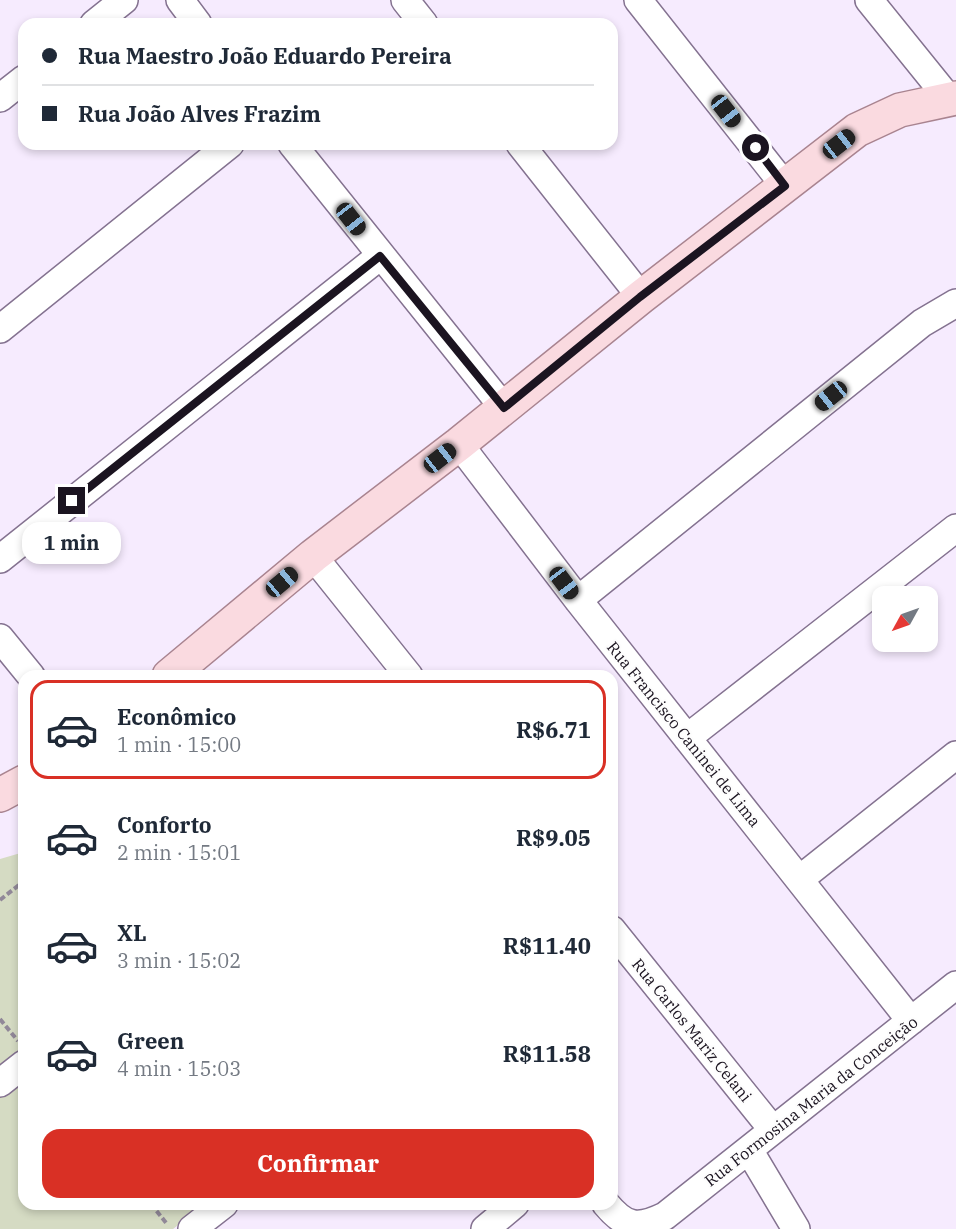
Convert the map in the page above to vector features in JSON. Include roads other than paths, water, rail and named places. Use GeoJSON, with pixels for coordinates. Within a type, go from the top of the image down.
{"type":"FeatureCollection","features":[{"type":"Feature","properties":{"kind":"main road"},"geometry":{"type":"LineString","coordinates":[[180,670],[313,556],[459,444],[640,297],[857,130],[900,110],[953,99]]}},
{"type":"Feature","properties":{"kind":"main road"},"geometry":{"type":"LineString","coordinates":[[0,795],[18,785]]}},
{"type":"Feature","properties":{"kind":"street"},"geometry":{"type":"LineString","coordinates":[[102,18],[124,0]]}},
{"type":"Feature","properties":{"kind":"street"},"geometry":{"type":"LineString","coordinates":[[180,0],[194,18]]}},
{"type":"Feature","properties":{"kind":"street"},"geometry":{"type":"LineString","coordinates":[[405,0],[419,18]]}},
{"type":"Feature","properties":{"kind":"street"},"geometry":{"type":"LineString","coordinates":[[638,0],[785,186]]}},
{"type":"Feature","properties":{"kind":"street"},"geometry":{"type":"LineString","coordinates":[[869,0],[953,99]]}},
{"type":"Feature","properties":{"kind":"street"},"geometry":{"type":"LineString","coordinates":[[0,98],[18,84]]}},
{"type":"Feature","properties":{"kind":"street"},"geometry":{"type":"LineString","coordinates":[[0,329],[224,150]]}},
{"type":"Feature","properties":{"kind":"street"},"geometry":{"type":"LineString","coordinates":[[297,150],[504,408]]}},
{"type":"Feature","properties":{"kind":"street"},"geometry":{"type":"LineString","coordinates":[[525,150],[640,297]]}},
{"type":"Feature","properties":{"kind":"street"},"geometry":{"type":"LineString","coordinates":[[0,559],[380,256]]}},
{"type":"Feature","properties":{"kind":"street"},"geometry":{"type":"LineString","coordinates":[[578,600],[922,324],[956,303]]}},
{"type":"Feature","properties":{"kind":"street","name":"Rua Francisco Caninei de Lima"},"geometry":{"type":"LineString","coordinates":[[459,444],[578,600],[911,1022]]}},
{"type":"Feature","properties":{"kind":"street"},"geometry":{"type":"LineString","coordinates":[[687,738],[956,528]]}},
{"type":"Feature","properties":{"kind":"street"},"geometry":{"type":"LineString","coordinates":[[313,556],[404,670]]}},
{"type":"Feature","properties":{"kind":"street"},"geometry":{"type":"LineString","coordinates":[[0,638],[26,670]]}},
{"type":"Feature","properties":{"kind":"street"},"geometry":{"type":"LineString","coordinates":[[800,879],[956,755]]}},
{"type":"Feature","properties":{"kind":"street","name":"Rua Carlos Mariz Celani"},"geometry":{"type":"LineString","coordinates":[[618,938],[772,1130]]}},
{"type":"Feature","properties":{"kind":"street","name":"Rua Formosina Maria da Conceição"},"geometry":{"type":"LineString","coordinates":[[613,1210],[628,1224],[646,1226],[665,1216],[956,985]]}},
{"type":"Feature","properties":{"kind":"street"},"geometry":{"type":"LineString","coordinates":[[0,1083],[18,1069]]}},
{"type":"Feature","properties":{"kind":"street"},"geometry":{"type":"LineString","coordinates":[[749,1150],[796,1229]]}},
{"type":"Feature","properties":{"kind":"street"},"geometry":{"type":"LineString","coordinates":[[192,1229],[216,1210]]}},
{"type":"Feature","properties":{"kind":"street"},"geometry":{"type":"LineString","coordinates":[[485,1229],[507,1210]]}}]}
